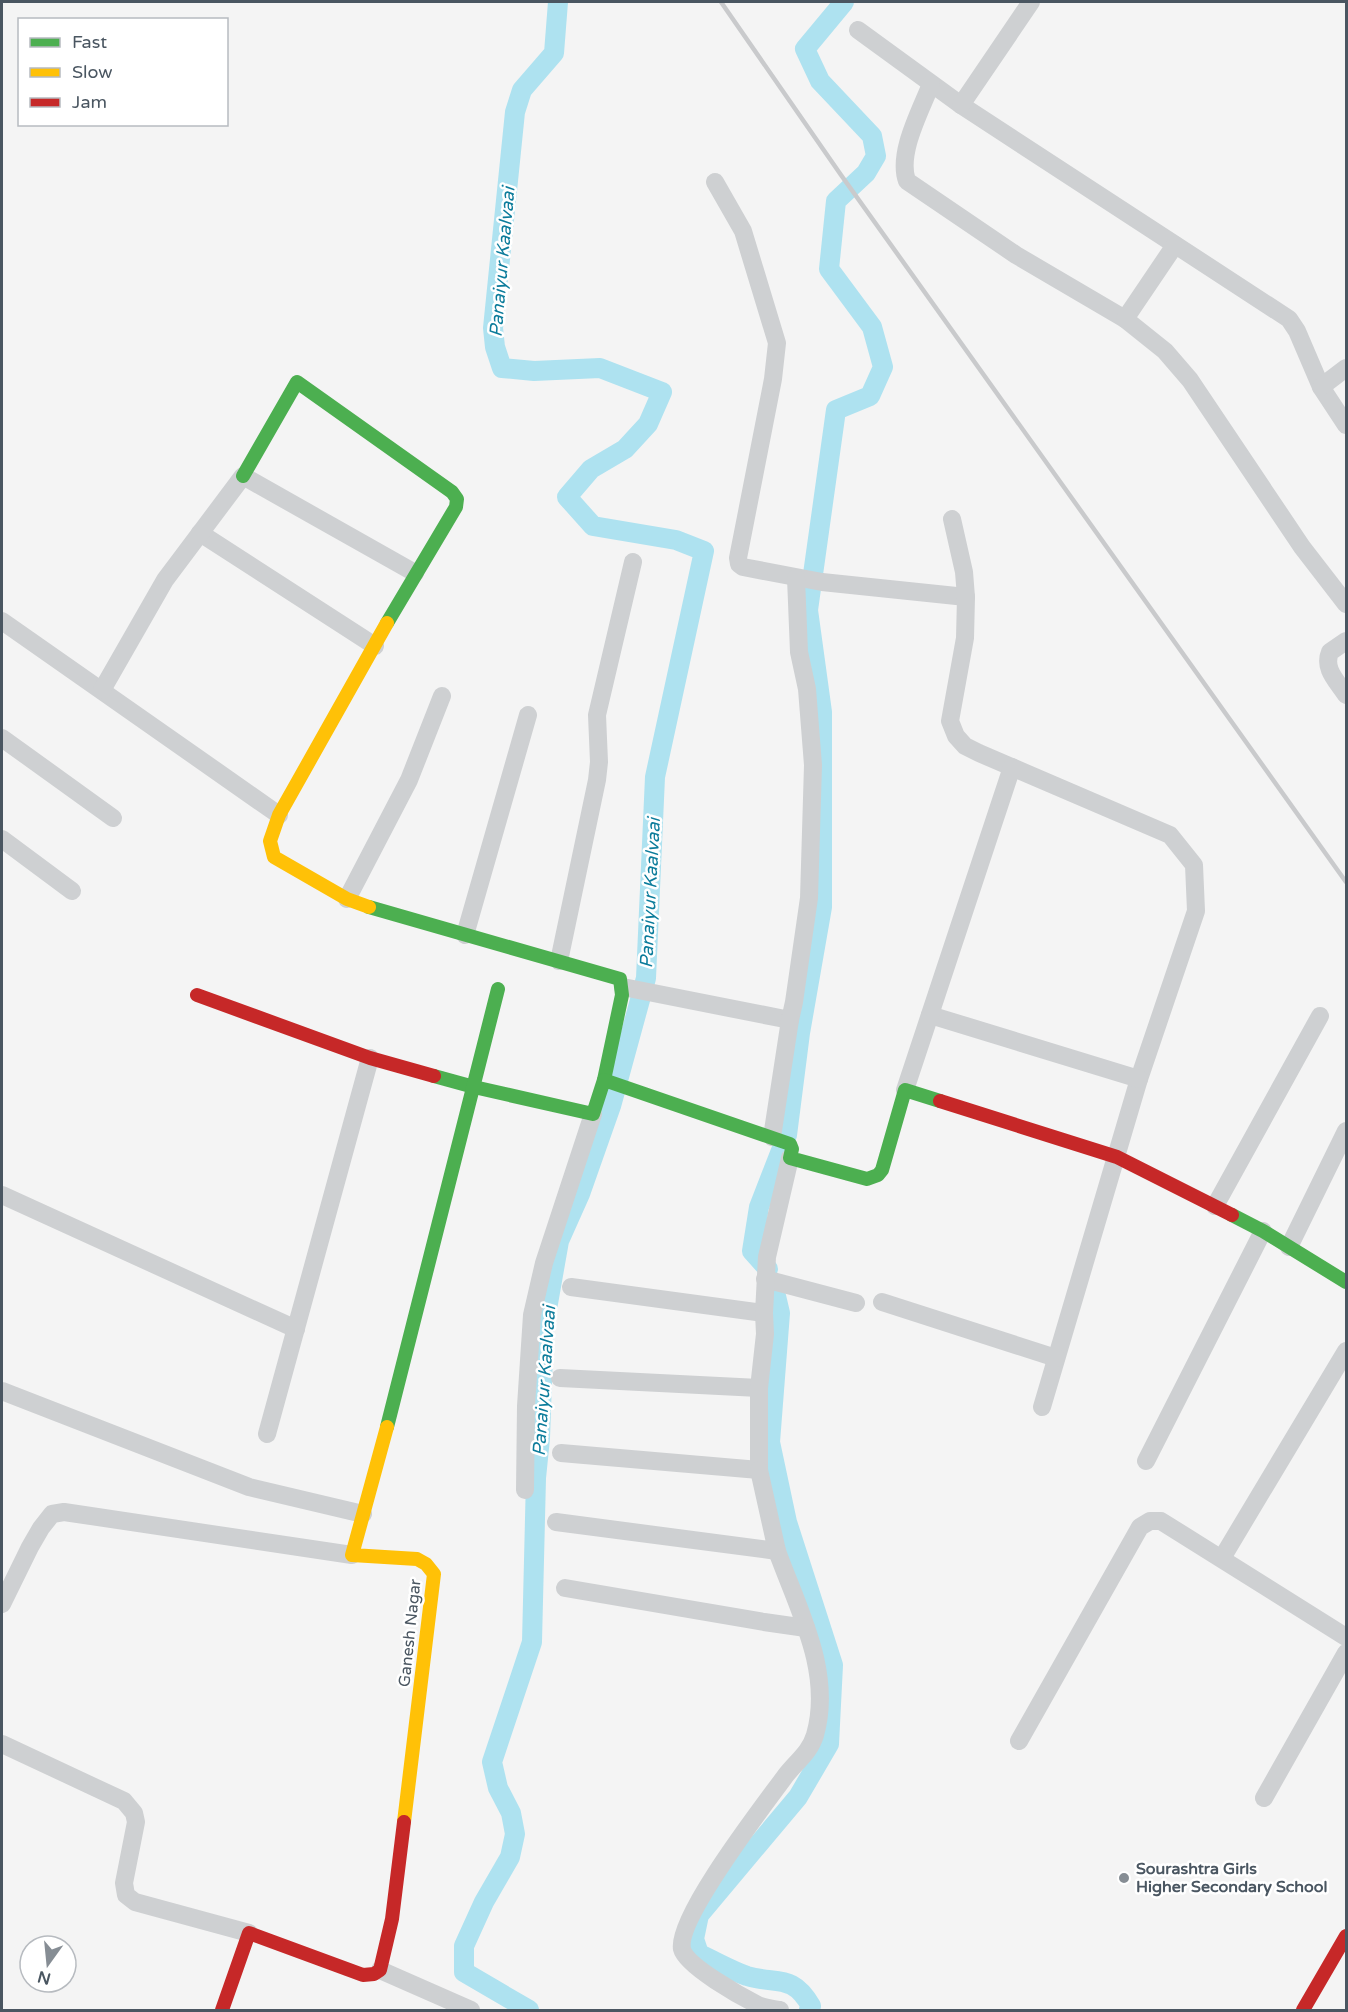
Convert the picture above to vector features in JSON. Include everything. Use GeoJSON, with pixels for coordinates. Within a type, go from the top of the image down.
{"type":"FeatureCollection","features":[{"type":"Feature","properties":{"kind":"street"},"geometry":{"type":"LineString","coordinates":[[961,105],[1030,2]]}},
{"type":"Feature","properties":{"kind":"street"},"geometry":{"type":"LineString","coordinates":[[858,30],[961,105],[1289,319],[1297,331],[1321,387],[1347,425]]}},
{"type":"Feature","properties":{"kind":"street"},"geometry":{"type":"LineString","coordinates":[[932,84],[913,130],[905,157],[903,170],[907,181],[1016,255],[1125,319],[1165,351],[1190,380],[1302,547],[1347,603]]}},
{"type":"Feature","properties":{"kind":"street"},"geometry":{"type":"LineString","coordinates":[[715,182],[743,231],[777,344],[773,379],[738,558],[739,564],[743,567],[822,582],[966,597]]}},
{"type":"Feature","properties":{"kind":"street"},"geometry":{"type":"LineString","coordinates":[[1125,319],[1175,245]]}},
{"type":"Feature","properties":{"kind":"street"},"geometry":{"type":"LineString","coordinates":[[1321,387],[1347,369]]}},
{"type":"Feature","properties":{"kind":"street"},"geometry":{"type":"LineString","coordinates":[[102,690],[165,580],[243,476],[297,382],[453,492],[457,499],[456,507],[415,573],[279,815],[270,838],[269,850],[274,857],[347,899],[388,913],[611,975],[620,979],[628,989],[790,1020]]}},
{"type":"Feature","properties":{"kind":"street"},"geometry":{"type":"LineString","coordinates":[[243,476],[415,573]]}},
{"type":"Feature","properties":{"kind":"street"},"geometry":{"type":"LineString","coordinates":[[952,519],[964,572],[966,597],[965,638],[950,721],[956,736],[964,746],[1170,835],[1194,865],[1196,910],[1139,1079],[1118,1157],[1042,1407]]}},
{"type":"Feature","properties":{"kind":"street"},"geometry":{"type":"LineString","coordinates":[[200,533],[375,646]]}},
{"type":"Feature","properties":{"kind":"street"},"geometry":{"type":"LineString","coordinates":[[559,961],[600,762],[597,715],[633,562]]}},
{"type":"Feature","properties":{"kind":"street"},"geometry":{"type":"LineString","coordinates":[[780,2010],[760,2005],[699,1969],[685,1957],[682,1947],[690,1921],[721,1864],[790,1770],[810,1750],[819,1718],[820,1674],[806,1628],[777,1551],[759,1470],[759,1388],[765,1334],[765,1269],[782,1145],[777,1111],[809,898],[813,765],[807,689],[799,652],[799,578]]}},
{"type":"Feature","properties":{"kind":"street"},"geometry":{"type":"LineString","coordinates":[[2,621],[279,815]]}},
{"type":"Feature","properties":{"kind":"street"},"geometry":{"type":"LineString","coordinates":[[1347,641],[1330,652],[1327,663],[1347,694]]}},
{"type":"Feature","properties":{"kind":"street"},"geometry":{"type":"LineString","coordinates":[[347,899],[409,780],[442,696]]}},
{"type":"Feature","properties":{"kind":"street"},"geometry":{"type":"LineString","coordinates":[[465,935],[528,715]]}},
{"type":"Feature","properties":{"kind":"street"},"geometry":{"type":"LineString","coordinates":[[2,738],[113,819]]}},
{"type":"Feature","properties":{"kind":"street"},"geometry":{"type":"LineString","coordinates":[[608,1081],[867,1179],[878,1175],[1012,767]]}},
{"type":"Feature","properties":{"kind":"street"},"geometry":{"type":"LineString","coordinates":[[2,839],[72,891]]}},
{"type":"Feature","properties":{"kind":"street"},"geometry":{"type":"LineString","coordinates":[[2,1604],[40,1528],[52,1514],[64,1512],[352,1555],[389,1420],[498,989]]}},
{"type":"Feature","properties":{"kind":"street"},"geometry":{"type":"LineString","coordinates":[[525,1491],[526,1406],[532,1315],[544,1263],[593,1114],[608,1081],[628,989]]}},
{"type":"Feature","properties":{"kind":"street"},"geometry":{"type":"LineString","coordinates":[[197,995],[370,1058],[474,1087],[593,1114]]}},
{"type":"Feature","properties":{"kind":"street"},"geometry":{"type":"LineString","coordinates":[[930,1015],[1139,1079]]}},
{"type":"Feature","properties":{"kind":"street"},"geometry":{"type":"LineString","coordinates":[[1215,1206],[1320,1016]]}},
{"type":"Feature","properties":{"kind":"street"},"geometry":{"type":"LineString","coordinates":[[267,1434],[370,1058]]}},
{"type":"Feature","properties":{"kind":"street"},"geometry":{"type":"LineString","coordinates":[[905,1090],[1118,1157],[1263,1231],[1347,1282]]}},
{"type":"Feature","properties":{"kind":"street"},"geometry":{"type":"LineString","coordinates":[[1290,1247],[1347,1131]]}},
{"type":"Feature","properties":{"kind":"street"},"geometry":{"type":"LineString","coordinates":[[2,1195],[296,1329]]}},
{"type":"Feature","properties":{"kind":"street"},"geometry":{"type":"LineString","coordinates":[[1146,1461],[1263,1231]]}},
{"type":"Feature","properties":{"kind":"street"},"geometry":{"type":"LineString","coordinates":[[765,1269],[856,1303]]}},
{"type":"Feature","properties":{"kind":"street"},"geometry":{"type":"LineString","coordinates":[[571,1287],[764,1313]]}},
{"type":"Feature","properties":{"kind":"street"},"geometry":{"type":"LineString","coordinates":[[882,1302],[1056,1358]]}},
{"type":"Feature","properties":{"kind":"street"},"geometry":{"type":"LineString","coordinates":[[1222,1558],[1347,1351]]}},
{"type":"Feature","properties":{"kind":"street"},"geometry":{"type":"LineString","coordinates":[[560,1378],[759,1388]]}},
{"type":"Feature","properties":{"kind":"street"},"geometry":{"type":"LineString","coordinates":[[2,1391],[249,1487],[363,1514]]}},
{"type":"Feature","properties":{"kind":"street"},"geometry":{"type":"LineString","coordinates":[[561,1453],[759,1470]]}},
{"type":"Feature","properties":{"kind":"street"},"geometry":{"type":"LineString","coordinates":[[1019,1741],[1140,1527],[1150,1521],[1161,1521],[1347,1637]]}},
{"type":"Feature","properties":{"kind":"street"},"geometry":{"type":"LineString","coordinates":[[556,1522],[777,1551]]}},
{"type":"Feature","properties":{"kind":"street","name":"Ganesh Nagar"},"geometry":{"type":"LineString","coordinates":[[352,1555],[417,1558],[434,1574],[393,1919],[380,1970]]}},
{"type":"Feature","properties":{"kind":"street"},"geometry":{"type":"LineString","coordinates":[[565,1588],[806,1628]]}},
{"type":"Feature","properties":{"kind":"street"},"geometry":{"type":"LineString","coordinates":[[1264,1798],[1347,1653]]}},
{"type":"Feature","properties":{"kind":"street"},"geometry":{"type":"LineString","coordinates":[[2,1744],[124,1801],[134,1813],[136,1822],[124,1883],[126,1895],[135,1902],[249,1933],[363,1975],[374,1974],[380,1970],[471,2010]]}},
{"type":"Feature","properties":{"kind":"street"},"geometry":{"type":"LineString","coordinates":[[222,2010],[249,1933]]}},
{"type":"Feature","properties":{"kind":"street"},"geometry":{"type":"LineString","coordinates":[[1303,2010],[1344,1946]]}},
{"type":"Feature","properties":{"kind":"waterway","name":"Panaiyur Kaalvaai"},"geometry":{"type":"LineString","coordinates":[[529,2010],[464,1972],[464,1946],[484,1902],[510,1857],[515,1834],[511,1813],[498,1788],[492,1762],[532,1642],[536,1478],[540,1438],[544,1326],[559,1241],[580,1194],[611,1106],[646,978],[655,777],[704,551],[676,540],[593,526],[567,497],[591,469],[625,449],[648,424],[662,392],[600,368],[534,371],[502,368],[495,347],[493,328],[515,112],[522,90],[554,53],[558,2]]}},
{"type":"Feature","properties":{"kind":"waterway"},"geometry":{"type":"LineString","coordinates":[[768,1269],[752,1251],[759,1207],[787,1135],[800,1033],[822,907],[822,712],[808,610],[836,410],[870,396],[883,367],[872,327],[829,269],[836,201],[866,173],[876,156],[872,136],[820,81],[805,49],[844,2]]}},
{"type":"Feature","properties":{"kind":"waterway"},"geometry":{"type":"LineString","coordinates":[[776,1296],[780,1313],[770,1442],[787,1522],[833,1665],[829,1744],[798,1797],[699,1915],[694,1939],[699,1954],[747,1976],[790,1984],[804,1996],[811,2006],[809,2010]]}},
{"type":"Feature","properties":{"kind":"railway"},"geometry":{"type":"LineString","coordinates":[[721,2],[841,175],[1346,882]]}},
{"type":"Feature","properties":{"kind":"traffic: fast"},"geometry":{"type":"LineString","coordinates":[[243,476],[297,382],[452,492],[457,499],[456,507],[387,623]]}},
{"type":"Feature","properties":{"kind":"traffic: fast"},"geometry":{"type":"LineString","coordinates":[[369,907],[620,979],[622,995],[604,1080]]}},
{"type":"Feature","properties":{"kind":"traffic: fast"},"geometry":{"type":"LineString","coordinates":[[387,1427],[498,989]]}},
{"type":"Feature","properties":{"kind":"traffic: fast"},"geometry":{"type":"LineString","coordinates":[[434,1076],[593,1114],[604,1080],[790,1144],[792,1149],[790,1158],[867,1179],[878,1175],[882,1170],[905,1090],[940,1101]]}},
{"type":"Feature","properties":{"kind":"traffic: fast"},"geometry":{"type":"LineString","coordinates":[[1232,1215],[1263,1231],[1346,1282]]}},
{"type":"Feature","properties":{"kind":"traffic: slow"},"geometry":{"type":"LineString","coordinates":[[369,907],[347,899],[274,857],[270,841],[279,815],[387,623]]}},
{"type":"Feature","properties":{"kind":"traffic: slow"},"geometry":{"type":"LineString","coordinates":[[387,1427],[352,1555],[417,1559],[426,1564],[434,1574],[404,1822]]}},
{"type":"Feature","properties":{"kind":"traffic: jam"},"geometry":{"type":"LineString","coordinates":[[197,995],[370,1058],[434,1076]]}},
{"type":"Feature","properties":{"kind":"traffic: jam"},"geometry":{"type":"LineString","coordinates":[[940,1101],[1117,1157],[1232,1215]]}},
{"type":"Feature","properties":{"kind":"traffic: jam"},"geometry":{"type":"LineString","coordinates":[[222,2010],[249,1933],[363,1975],[374,1974],[380,1970],[392,1919],[404,1822]]}},
{"type":"Feature","properties":{"kind":"traffic: jam"},"geometry":{"type":"LineString","coordinates":[[1303,2010],[1346,1936]]}},
{"type":"Feature","properties":{"kind":"place","name":"Sourashtra Girls Higher Secondary School"},"geometry":{"type":"Point","coordinates":[1124,1878]}}]}
